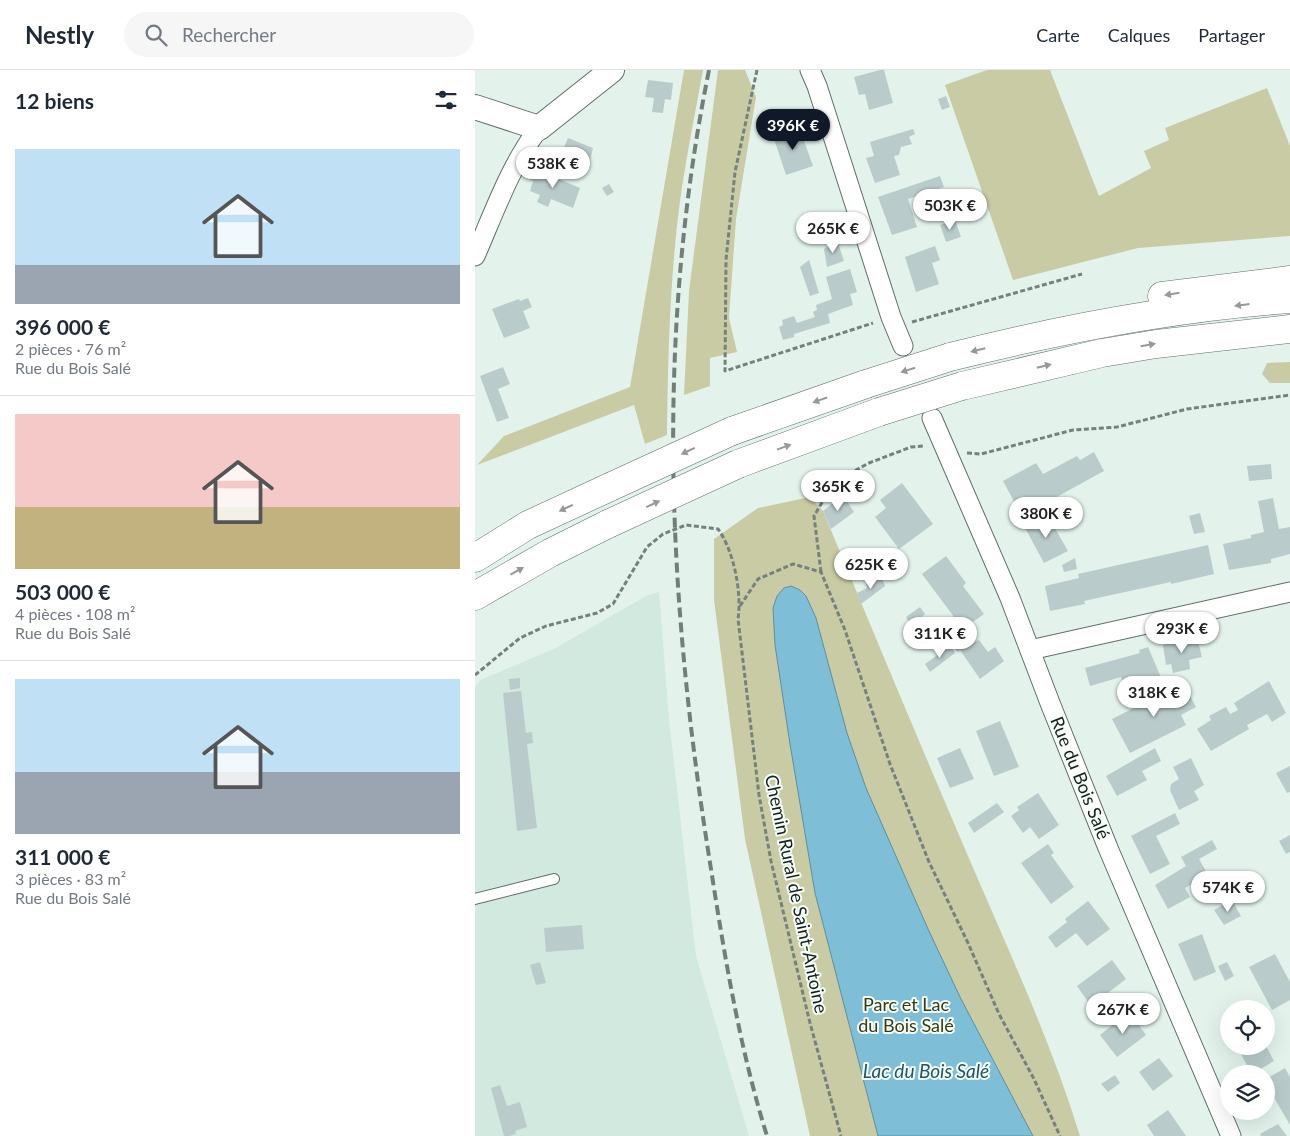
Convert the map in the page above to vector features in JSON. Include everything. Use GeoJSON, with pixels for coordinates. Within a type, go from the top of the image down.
{"type":"FeatureCollection","features":[{"type":"Feature","properties":{"kind":"main road"},"geometry":{"type":"LineString","coordinates":[[1015,341],[1069,316],[1148,298],[1290,280]]}},
{"type":"Feature","properties":{"kind":"main road"},"geometry":{"type":"LineString","coordinates":[[475,558],[528,525],[732,431],[950,357],[1015,341],[1142,316],[1290,300]]}},
{"type":"Feature","properties":{"kind":"main road"},"geometry":{"type":"LineString","coordinates":[[475,596],[550,553],[738,464],[879,412],[963,386],[1102,353],[1193,338],[1290,329]]}},
{"type":"Feature","properties":{"kind":"main road"},"geometry":{"type":"LineString","coordinates":[[1193,338],[1235,344],[1290,343]]}},
{"type":"Feature","properties":{"kind":"street"},"geometry":{"type":"LineString","coordinates":[[475,256],[514,169],[539,128],[612,70]]}},
{"type":"Feature","properties":{"kind":"street"},"geometry":{"type":"LineString","coordinates":[[810,70],[817,86],[893,323],[903,346]]}},
{"type":"Feature","properties":{"kind":"street"},"geometry":{"type":"LineString","coordinates":[[475,107],[539,128]]}},
{"type":"Feature","properties":{"kind":"street","name":"Rue du Bois Salé"},"geometry":{"type":"LineString","coordinates":[[932,418],[1011,598],[1050,703],[1108,848],[1231,1136]]}},
{"type":"Feature","properties":{"kind":"street"},"geometry":{"type":"LineString","coordinates":[[1030,650],[1290,592]]}},
{"type":"Feature","properties":{"kind":"lane"},"geometry":{"type":"LineString","coordinates":[[475,899],[554,879]]}},
{"type":"Feature","properties":{"kind":"path"},"geometry":{"type":"LineString","coordinates":[[757,70],[735,172],[726,260],[725,371],[893,323],[922,318],[1082,274]]}},
{"type":"Feature","properties":{"kind":"path"},"geometry":{"type":"LineString","coordinates":[[1060,1136],[1034,1078],[999,1014],[968,943],[929,862],[890,764],[845,630],[821,572],[814,516],[835,482],[869,463],[911,447],[943,446],[964,453],[981,454],[1073,430],[1117,427],[1187,409],[1290,395]]}},
{"type":"Feature","properties":{"kind":"path","name":"Chemin Rural de Saint-Antoine"},"geometry":{"type":"LineString","coordinates":[[475,675],[520,638],[546,626],[597,613],[613,604],[647,547],[663,534],[686,525],[718,529],[725,539],[733,565],[740,606],[738,619],[741,653],[759,795],[765,827],[810,1023],[841,1136]]}},
{"type":"Feature","properties":{"kind":"path"},"geometry":{"type":"LineString","coordinates":[[740,606],[758,579],[793,564],[821,572]]}},
{"type":"Feature","properties":{"kind":"shaded area"},"geometry":{"type":"Polygon","coordinates":[[[659,592],[669,719],[696,956],[749,1136],[475,1136],[475,687],[480,680],[554,649],[646,596],[659,592]]]}},
{"type":"Feature","properties":{"kind":"green space"},"geometry":{"type":"Polygon","coordinates":[[[684,70],[703,70],[689,143],[678,218],[672,280],[667,435],[645,444],[634,405],[477,465],[504,436],[630,387],[684,70]]]}},
{"type":"Feature","properties":{"kind":"green space"},"geometry":{"type":"Polygon","coordinates":[[[718,70],[745,70],[756,97],[736,219],[729,318],[737,352],[710,358],[710,386],[684,395],[689,291],[718,70]]]}},
{"type":"Feature","properties":{"kind":"green space"},"geometry":{"type":"Polygon","coordinates":[[[987,70],[1050,70],[1099,196],[1151,168],[1144,151],[1169,140],[1165,128],[1267,88],[1290,146],[1290,236],[1138,248],[1013,280],[945,85],[987,70]]]}},
{"type":"Feature","properties":{"kind":"green space"},"geometry":{"type":"Polygon","coordinates":[[[1290,362],[1290,383],[1270,383],[1262,374],[1267,363],[1290,362]]]}},
{"type":"Feature","properties":{"kind":"green space","name":"Parc et Lac du Bois Salé"},"geometry":{"type":"Polygon","coordinates":[[[810,497],[823,511],[1026,991],[1055,1063],[1080,1136],[810,1136],[745,839],[714,600],[714,539],[758,508],[810,497]]]}},
{"type":"Feature","properties":{"kind":"water","name":"Lac du Bois Salé"},"geometry":{"type":"Polygon","coordinates":[[[791,586],[800,590],[806,596],[816,618],[847,733],[866,788],[928,929],[961,999],[1033,1136],[878,1136],[815,893],[790,744],[775,645],[773,608],[777,596],[784,588],[791,586]]]}},
{"type":"Feature","properties":{"kind":"building"},"geometry":{"type":"Polygon","coordinates":[[[884,70],[893,103],[869,110],[865,94],[859,95],[854,77],[884,70]]]}},
{"type":"Feature","properties":{"kind":"building"},"geometry":{"type":"Polygon","coordinates":[[[648,80],[673,83],[671,100],[665,99],[663,113],[652,112],[654,98],[645,97],[648,80]]]}},
{"type":"Feature","properties":{"kind":"building"},"geometry":{"type":"Polygon","coordinates":[[[946,96],[950,107],[942,110],[938,99],[946,96]]]}},
{"type":"Feature","properties":{"kind":"building"},"geometry":{"type":"Polygon","coordinates":[[[799,127],[813,166],[786,175],[773,136],[799,127]]]}},
{"type":"Feature","properties":{"kind":"building"},"geometry":{"type":"Polygon","coordinates":[[[913,129],[915,134],[909,137],[912,144],[901,147],[899,155],[894,156],[900,175],[875,183],[866,158],[874,156],[870,142],[913,129]]]}},
{"type":"Feature","properties":{"kind":"building"},"geometry":{"type":"Polygon","coordinates":[[[568,138],[593,148],[588,170],[559,158],[568,138]]]}},
{"type":"Feature","properties":{"kind":"building"},"geometry":{"type":"Polygon","coordinates":[[[533,168],[580,188],[573,208],[551,199],[548,207],[537,202],[540,195],[530,191],[533,181],[529,179],[533,168]]]}},
{"type":"Feature","properties":{"kind":"building"},"geometry":{"type":"Polygon","coordinates":[[[940,176],[944,187],[908,199],[917,227],[892,235],[878,197],[940,176]]]}},
{"type":"Feature","properties":{"kind":"building"},"geometry":{"type":"Polygon","coordinates":[[[609,184],[614,192],[607,196],[602,188],[609,184]]]}},
{"type":"Feature","properties":{"kind":"building"},"geometry":{"type":"Polygon","coordinates":[[[955,220],[961,237],[946,242],[940,225],[955,220]]]}},
{"type":"Feature","properties":{"kind":"building"},"geometry":{"type":"Polygon","coordinates":[[[837,240],[844,261],[827,267],[824,249],[837,240]]]}},
{"type":"Feature","properties":{"kind":"building"},"geometry":{"type":"Polygon","coordinates":[[[935,246],[940,260],[932,263],[939,284],[916,292],[905,257],[935,246]]]}},
{"type":"Feature","properties":{"kind":"building"},"geometry":{"type":"Polygon","coordinates":[[[809,260],[819,293],[810,296],[800,267],[809,260]]]}},
{"type":"Feature","properties":{"kind":"building"},"geometry":{"type":"Polygon","coordinates":[[[850,269],[857,292],[850,294],[853,305],[828,314],[830,323],[794,334],[794,337],[783,340],[779,327],[783,325],[782,320],[794,316],[797,323],[815,317],[813,312],[817,310],[816,305],[832,299],[826,277],[850,269]]]}},
{"type":"Feature","properties":{"kind":"building"},"geometry":{"type":"Polygon","coordinates":[[[528,298],[532,307],[523,311],[530,328],[504,338],[492,309],[519,299],[520,301],[528,298]]]}},
{"type":"Feature","properties":{"kind":"building"},"geometry":{"type":"Polygon","coordinates":[[[503,367],[510,384],[498,389],[509,418],[497,422],[480,376],[503,367]]]}},
{"type":"Feature","properties":{"kind":"building"},"geometry":{"type":"Polygon","coordinates":[[[1094,452],[1104,471],[1022,516],[1003,481],[1036,463],[1043,474],[1077,456],[1080,460],[1094,452]]]}},
{"type":"Feature","properties":{"kind":"building"},"geometry":{"type":"Polygon","coordinates":[[[1271,464],[1272,479],[1249,481],[1247,466],[1271,464]]]}},
{"type":"Feature","properties":{"kind":"building"},"geometry":{"type":"Polygon","coordinates":[[[902,483],[933,524],[899,549],[875,517],[886,508],[880,500],[902,483]]]}},
{"type":"Feature","properties":{"kind":"building"},"geometry":{"type":"Polygon","coordinates":[[[843,495],[854,512],[831,529],[823,511],[843,495]]]}},
{"type":"Feature","properties":{"kind":"building"},"geometry":{"type":"Polygon","coordinates":[[[1273,498],[1279,529],[1290,527],[1290,554],[1271,559],[1271,563],[1229,570],[1223,544],[1251,538],[1251,535],[1264,532],[1258,501],[1273,498]]]}},
{"type":"Feature","properties":{"kind":"building"},"geometry":{"type":"Polygon","coordinates":[[[1200,513],[1205,532],[1194,534],[1189,516],[1200,513]]]}},
{"type":"Feature","properties":{"kind":"building"},"geometry":{"type":"Polygon","coordinates":[[[1039,518],[1041,520],[1045,518],[1049,524],[1052,523],[1068,551],[1044,563],[1024,526],[1039,518]]]}},
{"type":"Feature","properties":{"kind":"building"},"geometry":{"type":"Polygon","coordinates":[[[1208,545],[1214,574],[1084,601],[1085,604],[1050,611],[1045,586],[1079,578],[1078,574],[1208,545]]]}},
{"type":"Feature","properties":{"kind":"building"},"geometry":{"type":"Polygon","coordinates":[[[946,556],[966,583],[963,586],[984,614],[963,629],[922,574],[946,556]]]}},
{"type":"Feature","properties":{"kind":"building"},"geometry":{"type":"Polygon","coordinates":[[[1075,558],[1077,569],[1064,572],[1062,565],[1075,558]]]}},
{"type":"Feature","properties":{"kind":"building"},"geometry":{"type":"Polygon","coordinates":[[[882,578],[885,586],[861,604],[857,593],[867,588],[866,584],[882,578]]]}},
{"type":"Feature","properties":{"kind":"building"},"geometry":{"type":"Polygon","coordinates":[[[920,607],[925,614],[911,625],[906,617],[920,607]]]}},
{"type":"Feature","properties":{"kind":"building"},"geometry":{"type":"Polygon","coordinates":[[[969,632],[975,642],[979,640],[988,652],[995,647],[1004,661],[980,679],[960,650],[958,652],[952,644],[969,632]]]}},
{"type":"Feature","properties":{"kind":"building"},"geometry":{"type":"Polygon","coordinates":[[[1197,637],[1202,657],[1189,660],[1190,669],[1173,673],[1171,664],[1166,665],[1163,645],[1197,637]]]}},
{"type":"Feature","properties":{"kind":"building"},"geometry":{"type":"Polygon","coordinates":[[[950,646],[955,653],[930,672],[925,664],[950,646]]]}},
{"type":"Feature","properties":{"kind":"building"},"geometry":{"type":"Polygon","coordinates":[[[1148,647],[1163,682],[1149,688],[1148,681],[1124,687],[1121,677],[1090,686],[1085,668],[1140,653],[1139,650],[1148,647]]]}},
{"type":"Feature","properties":{"kind":"building"},"geometry":{"type":"Polygon","coordinates":[[[520,678],[520,688],[510,690],[509,679],[520,678]]]}},
{"type":"Feature","properties":{"kind":"building"},"geometry":{"type":"Polygon","coordinates":[[[1269,681],[1286,713],[1272,722],[1267,714],[1247,725],[1249,729],[1211,751],[1197,729],[1211,720],[1209,716],[1226,707],[1230,714],[1238,710],[1234,703],[1269,681]]]}},
{"type":"Feature","properties":{"kind":"building"},"geometry":{"type":"Polygon","coordinates":[[[1183,683],[1196,707],[1181,715],[1186,725],[1130,753],[1112,719],[1183,683]]]}},
{"type":"Feature","properties":{"kind":"building"},"geometry":{"type":"Polygon","coordinates":[[[521,691],[526,733],[532,732],[533,743],[527,744],[537,828],[517,831],[503,693],[521,691]]]}},
{"type":"Feature","properties":{"kind":"building"},"geometry":{"type":"Polygon","coordinates":[[[1000,721],[1019,767],[994,776],[976,731],[1000,721]]]}},
{"type":"Feature","properties":{"kind":"building"},"geometry":{"type":"Polygon","coordinates":[[[960,748],[974,779],[950,788],[937,758],[960,748]]]}},
{"type":"Feature","properties":{"kind":"building"},"geometry":{"type":"Polygon","coordinates":[[[1155,748],[1161,761],[1142,771],[1147,780],[1117,796],[1106,776],[1155,748]]]}},
{"type":"Feature","properties":{"kind":"building"},"geometry":{"type":"Polygon","coordinates":[[[1191,758],[1204,785],[1194,791],[1199,800],[1179,810],[1170,790],[1171,784],[1179,779],[1173,767],[1191,758]]]}},
{"type":"Feature","properties":{"kind":"building"},"geometry":{"type":"Polygon","coordinates":[[[1290,766],[1290,792],[1287,793],[1276,773],[1290,766]]]}},
{"type":"Feature","properties":{"kind":"building"},"geometry":{"type":"Polygon","coordinates":[[[1038,793],[1059,825],[1039,839],[1030,827],[1023,833],[1011,816],[1019,810],[1017,807],[1038,793]]]}},
{"type":"Feature","properties":{"kind":"building"},"geometry":{"type":"Polygon","coordinates":[[[997,803],[1004,812],[974,833],[968,823],[997,803]]]}},
{"type":"Feature","properties":{"kind":"building"},"geometry":{"type":"Polygon","coordinates":[[[1175,813],[1180,824],[1156,836],[1170,864],[1150,874],[1131,836],[1175,813]]]}},
{"type":"Feature","properties":{"kind":"building"},"geometry":{"type":"Polygon","coordinates":[[[1290,835],[1290,852],[1286,854],[1279,841],[1290,835]]]}},
{"type":"Feature","properties":{"kind":"building"},"geometry":{"type":"Polygon","coordinates":[[[1212,840],[1217,849],[1199,859],[1208,875],[1185,888],[1190,897],[1168,909],[1155,885],[1186,866],[1181,857],[1212,840]]]}},
{"type":"Feature","properties":{"kind":"building"},"geometry":{"type":"Polygon","coordinates":[[[1048,844],[1054,853],[1051,855],[1074,887],[1051,904],[1021,863],[1048,844]]]}},
{"type":"Feature","properties":{"kind":"building"},"geometry":{"type":"Polygon","coordinates":[[[1232,900],[1241,916],[1224,925],[1214,910],[1232,900]]]}},
{"type":"Feature","properties":{"kind":"building"},"geometry":{"type":"Polygon","coordinates":[[[1088,901],[1110,929],[1087,946],[1076,933],[1056,948],[1048,937],[1067,922],[1065,919],[1088,901]]]}},
{"type":"Feature","properties":{"kind":"building"},"geometry":{"type":"Polygon","coordinates":[[[582,925],[584,949],[546,952],[544,928],[582,925]]]}},
{"type":"Feature","properties":{"kind":"building"},"geometry":{"type":"Polygon","coordinates":[[[1202,934],[1216,972],[1194,981],[1178,944],[1202,934]]]}},
{"type":"Feature","properties":{"kind":"building"},"geometry":{"type":"Polygon","coordinates":[[[1275,954],[1290,982],[1290,1000],[1275,1008],[1275,1000],[1267,1000],[1249,967],[1275,954]]]}},
{"type":"Feature","properties":{"kind":"building"},"geometry":{"type":"Polygon","coordinates":[[[1112,960],[1126,979],[1091,1006],[1077,986],[1112,960]]]}},
{"type":"Feature","properties":{"kind":"building"},"geometry":{"type":"Polygon","coordinates":[[[540,962],[546,983],[536,985],[530,965],[540,962]]]}},
{"type":"Feature","properties":{"kind":"building"},"geometry":{"type":"Polygon","coordinates":[[[1227,962],[1234,976],[1225,981],[1218,966],[1227,962]]]}},
{"type":"Feature","properties":{"kind":"building"},"geometry":{"type":"Polygon","coordinates":[[[1126,1014],[1133,1023],[1136,1021],[1146,1035],[1117,1057],[1100,1035],[1126,1014]]]}},
{"type":"Feature","properties":{"kind":"building"},"geometry":{"type":"Polygon","coordinates":[[[1241,1055],[1271,1055],[1274,1061],[1267,1065],[1247,1065],[1241,1055]]]}},
{"type":"Feature","properties":{"kind":"building"},"geometry":{"type":"Polygon","coordinates":[[[1159,1058],[1173,1076],[1153,1091],[1139,1072],[1159,1058]]]}},
{"type":"Feature","properties":{"kind":"building"},"geometry":{"type":"Polygon","coordinates":[[[1285,1068],[1290,1077],[1290,1125],[1275,1099],[1275,1074],[1285,1068]]]}},
{"type":"Feature","properties":{"kind":"building"},"geometry":{"type":"Polygon","coordinates":[[[1115,1075],[1120,1083],[1108,1092],[1101,1084],[1115,1075]]]}},
{"type":"Feature","properties":{"kind":"building"},"geometry":{"type":"Polygon","coordinates":[[[500,1085],[507,1106],[520,1102],[527,1127],[515,1131],[516,1134],[509,1136],[504,1136],[491,1088],[500,1085]]]}},
{"type":"Feature","properties":{"kind":"building"},"geometry":{"type":"Polygon","coordinates":[[[1168,1110],[1186,1136],[1154,1136],[1147,1125],[1168,1110]]]}},
{"type":"Feature","properties":{"kind":"building"},"geometry":{"type":"Polygon","coordinates":[[[1278,1124],[1287,1136],[1261,1136],[1260,1134],[1278,1124]]]}},
{"type":"Feature","properties":{"kind":"railway"},"geometry":{"type":"LineString","coordinates":[[709,70],[692,168],[681,266],[675,363],[673,460],[676,557],[683,654],[708,850],[740,1030],[767,1136]]}}]}
